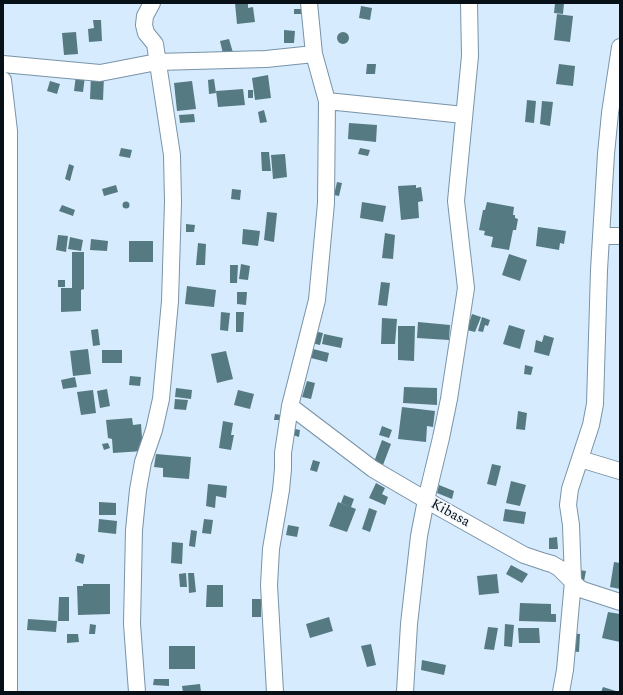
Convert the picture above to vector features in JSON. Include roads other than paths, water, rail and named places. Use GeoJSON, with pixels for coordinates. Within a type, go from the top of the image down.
{"type":"FeatureCollection","features":[{"type":"Feature","properties":{"kind":"street"},"geometry":{"type":"LineString","coordinates":[[137,692],[132,624],[134,530],[138,490],[143,462],[154,430],[161,399],[170,301],[173,218],[172,155],[155,44],[146,33],[144,25],[145,16],[152,3]]}},
{"type":"Feature","properties":{"kind":"street"},"geometry":{"type":"LineString","coordinates":[[276,692],[269,586],[270,556],[281,490],[283,453],[290,406],[317,300],[326,203],[327,101],[314,54],[309,3]]}},
{"type":"Feature","properties":{"kind":"street"},"geometry":{"type":"LineString","coordinates":[[405,692],[409,624],[419,536],[426,500],[442,438],[466,288],[456,202],[470,56],[469,3]]}},
{"type":"Feature","properties":{"kind":"street"},"geometry":{"type":"LineString","coordinates":[[561,692],[565,670],[572,581],[571,525],[568,506],[570,489],[591,425],[595,404],[598,347],[598,270],[615,112],[620,48]]}},
{"type":"Feature","properties":{"kind":"street"},"geometry":{"type":"LineString","coordinates":[[3,64],[100,73],[157,62],[266,59],[314,54]]}},
{"type":"Feature","properties":{"kind":"street"},"geometry":{"type":"LineString","coordinates":[[3,80],[6,130],[7,638],[10,692]]}},
{"type":"Feature","properties":{"kind":"street"},"geometry":{"type":"LineString","coordinates":[[327,101],[464,115]]}},
{"type":"Feature","properties":{"kind":"street"},"geometry":{"type":"LineString","coordinates":[[601,236],[620,236]]}},
{"type":"Feature","properties":{"kind":"street","name":"Kibasa"},"geometry":{"type":"LineString","coordinates":[[290,406],[373,468],[426,500],[524,555],[556,566],[583,590],[620,602]]}},
{"type":"Feature","properties":{"kind":"street"},"geometry":{"type":"LineString","coordinates":[[580,459],[620,471]]}}]}
